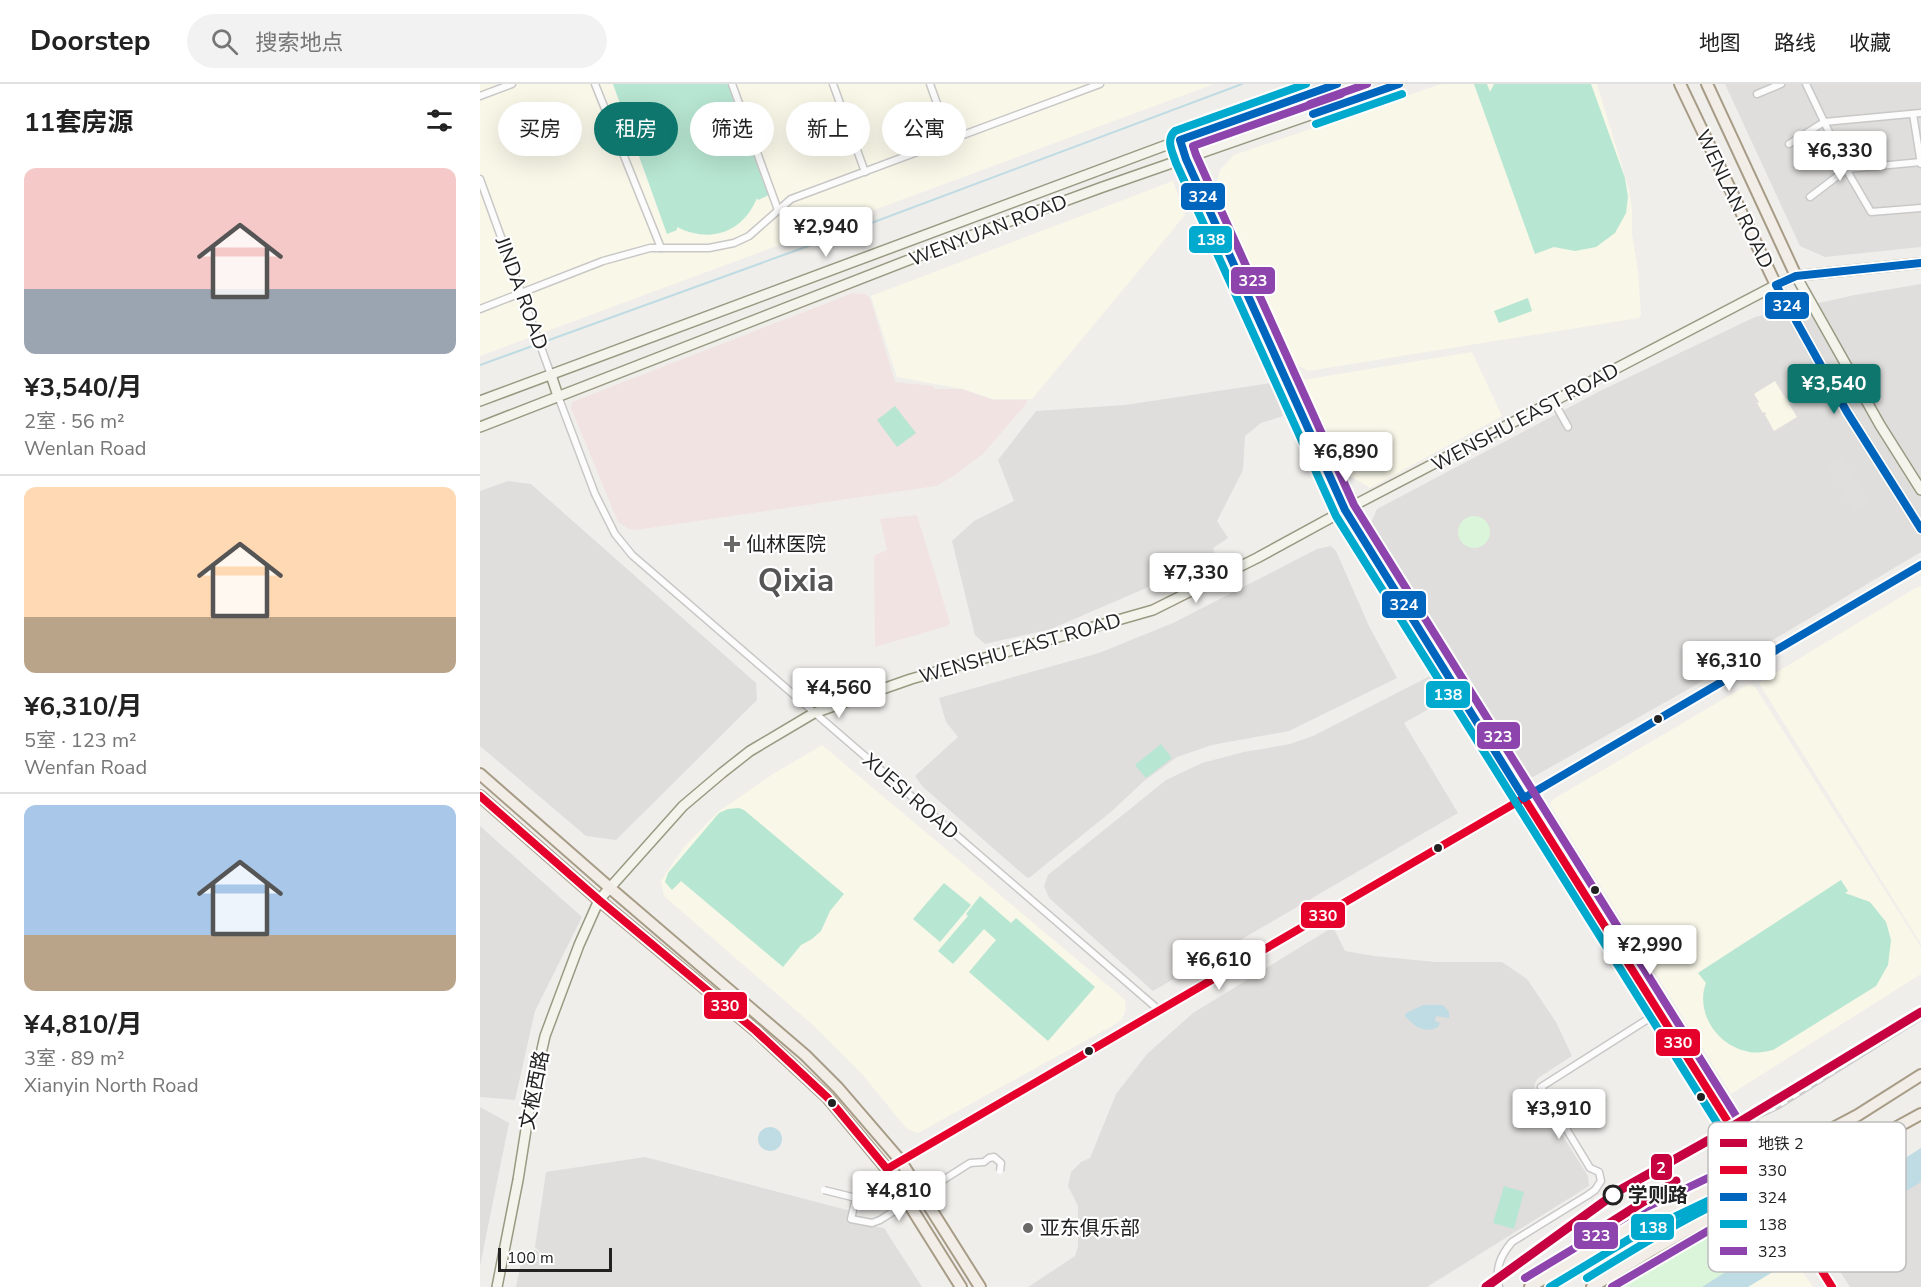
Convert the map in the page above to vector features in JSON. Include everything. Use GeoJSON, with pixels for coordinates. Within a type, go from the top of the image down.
{"type":"FeatureCollection","features":[{"type":"Feature","properties":{"kind":"main road","name":"WENYUAN ROAD"},"geometry":{"type":"LineString","coordinates":[[480,401],[1180,140],[1337,84]]}},
{"type":"Feature","properties":{"kind":"main road","name":"WENYUAN ROAD"},"geometry":{"type":"LineString","coordinates":[[480,427],[983,231],[1399,84]]}},
{"type":"Feature","properties":{"kind":"main road","name":"WENLAN ROAD"},"geometry":{"type":"LineString","coordinates":[[1680,84],[1776,285],[1847,412],[1921,529]]}},
{"type":"Feature","properties":{"kind":"main road","name":"WENLAN ROAD"},"geometry":{"type":"LineString","coordinates":[[1707,84],[1796,276],[1880,425],[1921,490]]}},
{"type":"Feature","properties":{"kind":"main road","name":"WENSHU EAST ROAD"},"geometry":{"type":"LineString","coordinates":[[599,900],[683,806],[714,779],[750,752],[814,713],[911,679],[1153,610],[1796,276],[1921,263]]}},
{"type":"Feature","properties":{"kind":"main road"},"geometry":{"type":"LineString","coordinates":[[551,375],[558,396]]}},
{"type":"Feature","properties":{"kind":"main road"},"geometry":{"type":"LineString","coordinates":[[480,774],[805,1055],[838,1088],[900,1160],[980,1287]]}},
{"type":"Feature","properties":{"kind":"main road"},"geometry":{"type":"LineString","coordinates":[[480,796],[599,900],[756,1031],[828,1098],[887,1169],[961,1287]]}},
{"type":"Feature","properties":{"kind":"main road","name":"文枢西路"},"geometry":{"type":"LineString","coordinates":[[497,1287],[531,1098],[545,1036],[560,992],[599,900]]}},
{"type":"Feature","properties":{"kind":"main road"},"geometry":{"type":"LineString","coordinates":[[1845,1122],[1921,1076]]}},
{"type":"Feature","properties":{"kind":"main road"},"geometry":{"type":"LineString","coordinates":[[1906,1122],[1921,1114]]}},
{"type":"Feature","properties":{"kind":"main road"},"geometry":{"type":"LineString","coordinates":[[1530,1287],[1631,1226],[1708,1188]]}},
{"type":"Feature","properties":{"kind":"main road"},"geometry":{"type":"LineString","coordinates":[[1592,1287],[1708,1219]]}},
{"type":"Feature","properties":{"kind":"street"},"geometry":{"type":"LineString","coordinates":[[480,96],[513,84]]}},
{"type":"Feature","properties":{"kind":"street"},"geometry":{"type":"LineString","coordinates":[[595,84],[661,248]]}},
{"type":"Feature","properties":{"kind":"street"},"geometry":{"type":"LineString","coordinates":[[732,84],[778,210]]}},
{"type":"Feature","properties":{"kind":"street"},"geometry":{"type":"LineString","coordinates":[[833,84],[865,172]]}},
{"type":"Feature","properties":{"kind":"street"},"geometry":{"type":"LineString","coordinates":[[930,84],[936,102]]}},
{"type":"Feature","properties":{"kind":"street"},"geometry":{"type":"LineString","coordinates":[[966,134],[1100,84]]}},
{"type":"Feature","properties":{"kind":"street"},"geometry":{"type":"LineString","coordinates":[[1757,94],[1781,84]]}},
{"type":"Feature","properties":{"kind":"street"},"geometry":{"type":"LineString","coordinates":[[1806,84],[1847,170],[1872,212],[1921,208]]}},
{"type":"Feature","properties":{"kind":"street"},"geometry":{"type":"LineString","coordinates":[[1789,144],[1824,122],[1921,113]]}},
{"type":"Feature","properties":{"kind":"street"},"geometry":{"type":"LineString","coordinates":[[1810,197],[1847,170],[1921,163],[1913,114]]}},
{"type":"Feature","properties":{"kind":"street"},"geometry":{"type":"LineString","coordinates":[[1180,140],[1186,159],[1345,510],[1727,1122]]}},
{"type":"Feature","properties":{"kind":"street"},"geometry":{"type":"LineString","coordinates":[[480,309],[603,261],[650,248],[710,248],[734,243],[749,236],[790,199],[908,156]]}},
{"type":"Feature","properties":{"kind":"street","name":"JINDA ROAD"},"geometry":{"type":"LineString","coordinates":[[480,179],[551,375]]}},
{"type":"Feature","properties":{"kind":"street","name":"XUESI ROAD"},"geometry":{"type":"LineString","coordinates":[[558,396],[595,494],[615,534],[632,555],[1160,1011]]}},
{"type":"Feature","properties":{"kind":"street"},"geometry":{"type":"LineString","coordinates":[[1554,402],[1568,427]]}},
{"type":"Feature","properties":{"kind":"street"},"geometry":{"type":"LineString","coordinates":[[887,1169],[1921,565]]}},
{"type":"Feature","properties":{"kind":"street"},"geometry":{"type":"LineString","coordinates":[[1711,663],[1722,682]]}},
{"type":"Feature","properties":{"kind":"street"},"geometry":{"type":"LineString","coordinates":[[1499,1287],[1496,1274],[1498,1266],[1512,1242],[1595,1190],[1601,1181],[1601,1175],[1597,1170],[1590,1168],[1541,1087],[1659,1012]]}},
{"type":"Feature","properties":{"kind":"street"},"geometry":{"type":"LineString","coordinates":[[824,1190],[856,1198],[851,1219],[872,1223],[970,1162],[984,1161],[994,1157],[1001,1163],[1000,1171]]}},
{"type":"Feature","properties":{"kind":"street"},"geometry":{"type":"LineString","coordinates":[[1823,1272],[1832,1287]]}},
{"type":"Feature","properties":{"kind":"shaded area"},"geometry":{"type":"Polygon","coordinates":[[[480,84],[1214,84],[480,356],[480,84]]]}},
{"type":"Feature","properties":{"kind":"shaded area"},"geometry":{"type":"Polygon","coordinates":[[[1441,84],[1597,84],[1629,189],[1641,314],[1639,318],[1308,371],[1296,364],[1216,184],[1220,170],[1234,155],[1441,84]]]}},
{"type":"Feature","properties":{"kind":"shaded area"},"geometry":{"type":"Polygon","coordinates":[[[1725,84],[1921,84],[1921,247],[1825,257],[1800,246],[1725,84]]]}},
{"type":"Feature","properties":{"kind":"shaded area"},"geometry":{"type":"Polygon","coordinates":[[[1173,181],[1185,215],[1032,399],[993,399],[963,389],[897,377],[871,296],[1173,181]]]}},
{"type":"Feature","properties":{"kind":"shaded area"},"geometry":{"type":"Polygon","coordinates":[[[1921,284],[1921,552],[1724,669],[1533,777],[1523,775],[1368,530],[1377,509],[1600,391],[1755,317],[1855,295],[1921,284]]]}},
{"type":"Feature","properties":{"kind":"shaded area"},"geometry":{"type":"Polygon","coordinates":[[[853,293],[865,294],[870,298],[895,382],[933,386],[934,389],[962,389],[993,400],[1027,400],[983,454],[936,486],[636,530],[629,529],[618,522],[571,408],[572,402],[853,293]]]}},
{"type":"Feature","properties":{"kind":"shaded area"},"geometry":{"type":"Polygon","coordinates":[[[1472,352],[1502,416],[1370,488],[1348,475],[1303,380],[1472,352]]]}},
{"type":"Feature","properties":{"kind":"shaded area"},"geometry":{"type":"Polygon","coordinates":[[[1775,381],[1797,417],[1774,431],[1754,394],[1775,381]]]}},
{"type":"Feature","properties":{"kind":"shaded area"},"geometry":{"type":"Polygon","coordinates":[[[1271,383],[1283,416],[1261,423],[1245,436],[1243,470],[1217,521],[1228,538],[1213,548],[1216,558],[1051,629],[985,644],[975,635],[952,541],[974,521],[1014,501],[998,460],[1036,411],[1125,405],[1271,383]]]}},
{"type":"Feature","properties":{"kind":"shaded area"},"geometry":{"type":"Polygon","coordinates":[[[1841,455],[1871,502],[1855,512],[1826,465],[1841,455]]]}},
{"type":"Feature","properties":{"kind":"shaded area"},"geometry":{"type":"Polygon","coordinates":[[[508,481],[531,484],[756,683],[757,700],[616,840],[586,836],[480,746],[480,491],[508,481]]]}},
{"type":"Feature","properties":{"kind":"shaded area"},"geometry":{"type":"Polygon","coordinates":[[[917,515],[950,623],[947,626],[875,647],[874,559],[875,555],[887,550],[880,519],[917,515]]]}},
{"type":"Feature","properties":{"kind":"shaded area"},"geometry":{"type":"Polygon","coordinates":[[[1331,546],[1336,551],[1369,626],[1397,678],[1289,731],[1212,745],[1177,757],[1144,781],[1112,811],[1029,878],[923,787],[915,776],[958,737],[946,722],[939,698],[1099,653],[1173,623],[1317,549],[1331,546]]]}},
{"type":"Feature","properties":{"kind":"shaded area"},"geometry":{"type":"Polygon","coordinates":[[[1921,586],[1921,944],[1759,683],[1921,586]]]}},
{"type":"Feature","properties":{"kind":"shaded area"},"geometry":{"type":"Polygon","coordinates":[[[1430,676],[1447,699],[1404,723],[1458,813],[1153,991],[1049,898],[1044,886],[1048,875],[1166,780],[1202,763],[1244,752],[1290,744],[1313,736],[1430,676]]]}},
{"type":"Feature","properties":{"kind":"shaded area"},"geometry":{"type":"Polygon","coordinates":[[[1749,684],[1755,687],[1921,947],[1921,974],[1731,1094],[1550,805],[1552,800],[1749,684]]]}},
{"type":"Feature","properties":{"kind":"shaded area"},"geometry":{"type":"Polygon","coordinates":[[[822,745],[1125,1000],[1126,1009],[1122,1019],[918,1133],[907,1129],[862,1074],[815,1027],[664,896],[661,881],[684,847],[718,812],[773,774],[822,745]]]}},
{"type":"Feature","properties":{"kind":"shaded area"},"geometry":{"type":"Polygon","coordinates":[[[480,826],[582,917],[535,1011],[515,1100],[480,1097],[480,826]]]}},
{"type":"Feature","properties":{"kind":"shaded area"},"geometry":{"type":"Polygon","coordinates":[[[1333,927],[1345,951],[1436,962],[1502,962],[1527,979],[1556,1022],[1572,1056],[1538,1078],[1534,1090],[1588,1176],[1589,1186],[1427,1287],[1028,1287],[1075,1256],[1078,1247],[1078,1206],[1068,1186],[1071,1172],[1081,1162],[1090,1158],[1116,1094],[1147,1054],[1193,1013],[1333,927]]]}},
{"type":"Feature","properties":{"kind":"shaded area"},"geometry":{"type":"Polygon","coordinates":[[[480,1107],[509,1123],[480,1266],[480,1107]]]}},
{"type":"Feature","properties":{"kind":"shaded area"},"geometry":{"type":"Polygon","coordinates":[[[645,1157],[851,1211],[849,1221],[884,1228],[922,1287],[516,1287],[523,1254],[536,1250],[544,1256],[535,1247],[546,1172],[645,1157]]]}},
{"type":"Feature","properties":{"kind":"shaded area"},"geometry":{"type":"Polygon","coordinates":[[[1921,1178],[1921,1287],[1850,1287],[1841,1272],[1906,1272],[1906,1187],[1921,1178]]]}},
{"type":"Feature","properties":{"kind":"shaded area"},"geometry":{"type":"Polygon","coordinates":[[[1765,1272],[1803,1272],[1813,1287],[1735,1287],[1765,1272]]]}},
{"type":"Feature","properties":{"kind":"green space"},"geometry":{"type":"Polygon","coordinates":[[[613,84],[729,84],[735,102],[690,102],[690,156],[755,156],[769,195],[758,200],[757,198],[743,219],[724,232],[702,234],[677,227],[677,230],[667,234],[639,156],[678,156],[678,102],[619,102],[613,84]]]}},
{"type":"Feature","properties":{"kind":"green space"},"geometry":{"type":"Polygon","coordinates":[[[1474,84],[1487,84],[1490,92],[1494,84],[1591,84],[1625,178],[1628,197],[1626,213],[1615,233],[1596,247],[1575,251],[1554,247],[1535,254],[1474,84]]]}},
{"type":"Feature","properties":{"kind":"green space"},"geometry":{"type":"Polygon","coordinates":[[[1528,298],[1532,311],[1499,323],[1494,311],[1528,298]]]}},
{"type":"Feature","properties":{"kind":"green space"},"geometry":{"type":"Polygon","coordinates":[[[895,406],[916,433],[897,447],[877,420],[895,406]]]}},
{"type":"Feature","properties":{"kind":"green space"},"geometry":{"type":"Polygon","coordinates":[[[1474,516],[1485,521],[1490,532],[1485,543],[1474,548],[1463,543],[1458,532],[1463,521],[1474,516]]]}},
{"type":"Feature","properties":{"kind":"green space"},"geometry":{"type":"Polygon","coordinates":[[[1161,744],[1172,758],[1146,778],[1135,765],[1161,744]]]}},
{"type":"Feature","properties":{"kind":"green space"},"geometry":{"type":"Polygon","coordinates":[[[739,808],[844,894],[830,911],[821,931],[801,945],[783,967],[681,881],[672,890],[665,882],[668,873],[719,813],[739,808]]]}},
{"type":"Feature","properties":{"kind":"green space"},"geometry":{"type":"Polygon","coordinates":[[[1841,880],[1848,891],[1845,893],[1870,902],[1886,922],[1891,940],[1888,965],[1876,986],[1773,1050],[1749,1052],[1726,1042],[1711,1026],[1706,1016],[1703,994],[1706,983],[1698,973],[1841,880]]]}},
{"type":"Feature","properties":{"kind":"green space"},"geometry":{"type":"Polygon","coordinates":[[[944,883],[971,905],[940,942],[913,919],[944,883]]]}},
{"type":"Feature","properties":{"kind":"green space"},"geometry":{"type":"Polygon","coordinates":[[[980,896],[1011,923],[1016,918],[1095,987],[1048,1041],[969,972],[996,940],[984,929],[953,964],[938,951],[968,916],[966,914],[980,896]]]}},
{"type":"Feature","properties":{"kind":"green space"},"geometry":{"type":"Polygon","coordinates":[[[1504,1186],[1524,1192],[1514,1229],[1493,1223],[1504,1186]]]}},
{"type":"Feature","properties":{"kind":"green space"},"geometry":{"type":"Polygon","coordinates":[[[1708,1234],[1708,1272],[1728,1272],[1703,1287],[1608,1287],[1708,1234]]]}},
{"type":"Feature","properties":{"kind":"water"},"geometry":{"type":"Polygon","coordinates":[[[1423,1005],[1443,1005],[1449,1012],[1449,1018],[1436,1016],[1435,1021],[1440,1023],[1438,1027],[1428,1030],[1420,1028],[1405,1016],[1406,1013],[1423,1005]]]}},
{"type":"Feature","properties":{"kind":"water"},"geometry":{"type":"Polygon","coordinates":[[[770,1127],[779,1130],[782,1139],[779,1148],[770,1151],[761,1148],[758,1139],[761,1130],[770,1127]]]}},
{"type":"Feature","properties":{"kind":"water"},"geometry":{"type":"Polygon","coordinates":[[[1921,1148],[1921,1182],[1906,1191],[1906,1158],[1921,1148]]]}},
{"type":"Feature","properties":{"kind":"water"},"geometry":{"type":"Polygon","coordinates":[[[1726,1272],[1773,1272],[1748,1287],[1702,1287],[1726,1272]]]}},
{"type":"Feature","properties":{"kind":"waterway"},"geometry":{"type":"LineString","coordinates":[[480,365],[858,228],[1242,84]]}},
{"type":"Feature","properties":{"kind":"railway"},"geometry":{"type":"LineString","coordinates":[[1746,1122],[1777,1108],[1921,1018]]}},
{"type":"Feature","properties":{"kind":"metro line","name":"2"},"geometry":{"type":"LineString","coordinates":[[1739,1122],[1921,1012]]}},
{"type":"Feature","properties":{"kind":"metro line","name":"2"},"geometry":{"type":"LineString","coordinates":[[1486,1287],[1620,1190],[1708,1141]]}},
{"type":"Feature","properties":{"kind":"metro line","name":"2"},"geometry":{"type":"LineString","coordinates":[[1591,1235],[1676,1181]]}},
{"type":"Feature","properties":{"kind":"transit line","name":"138"},"geometry":{"type":"LineString","coordinates":[[1306,84],[1175,131],[1170,142],[1176,163],[1336,516],[1716,1122]]}},
{"type":"Feature","properties":{"kind":"transit line","name":"324"},"geometry":{"type":"LineString","coordinates":[[1337,84],[1180,140],[1186,159],[1345,510],[1524,798]]}},
{"type":"Feature","properties":{"kind":"transit line","name":"323"},"geometry":{"type":"LineString","coordinates":[[1310,104],[1367,84]]}},
{"type":"Feature","properties":{"kind":"transit line","name":"324"},"geometry":{"type":"LineString","coordinates":[[1313,114],[1399,84]]}},
{"type":"Feature","properties":{"kind":"transit line","name":"323"},"geometry":{"type":"LineString","coordinates":[[1341,94],[1193,146],[1196,155],[1354,505],[1740,1122]]}},
{"type":"Feature","properties":{"kind":"transit line","name":"138"},"geometry":{"type":"LineString","coordinates":[[1316,124],[1402,94]]}},
{"type":"Feature","properties":{"kind":"transit line","name":"324"},"geometry":{"type":"LineString","coordinates":[[1921,263],[1796,276],[1776,285],[1847,412],[1921,529]]}},
{"type":"Feature","properties":{"kind":"transit line","name":"324"},"geometry":{"type":"LineString","coordinates":[[1524,798],[1921,565]]}},
{"type":"Feature","properties":{"kind":"transit line","name":"330"},"geometry":{"type":"LineString","coordinates":[[480,796],[599,900],[756,1031],[828,1098],[887,1169],[1524,798]]}},
{"type":"Feature","properties":{"kind":"transit line","name":"330"},"geometry":{"type":"LineString","coordinates":[[1524,798],[1728,1122]]}},
{"type":"Feature","properties":{"kind":"transit line","name":"323"},"geometry":{"type":"LineString","coordinates":[[1525,1278],[1626,1217],[1708,1178]]}},
{"type":"Feature","properties":{"kind":"transit line","name":"138"},"geometry":{"type":"LineString","coordinates":[[1550,1287],[1636,1235],[1708,1201]]}},
{"type":"Feature","properties":{"kind":"transit line","name":"138"},"geometry":{"type":"LineString","coordinates":[[1587,1278],[1649,1240],[1708,1208]]}},
{"type":"Feature","properties":{"kind":"transit line","name":"323"},"geometry":{"type":"LineString","coordinates":[[1612,1287],[1708,1231]]}},
{"type":"Feature","properties":{"kind":"transit line","name":"330"},"geometry":{"type":"LineString","coordinates":[[1823,1272],[1832,1287]]}},
{"type":"Feature","properties":{"kind":"place","name":"仙林医院"},"geometry":{"type":"Point","coordinates":[732,544]}},
{"type":"Feature","properties":{"kind":"place","name":"学则路"},"geometry":{"type":"Point","coordinates":[1613,1195]}},
{"type":"Feature","properties":{"kind":"place","name":"亚东俱乐部"},"geometry":{"type":"Point","coordinates":[1028,1228]}},
{"type":"Feature","properties":{"kind":"district","name":"Qixia"},"geometry":{"type":"Point","coordinates":[796,580]}}]}
